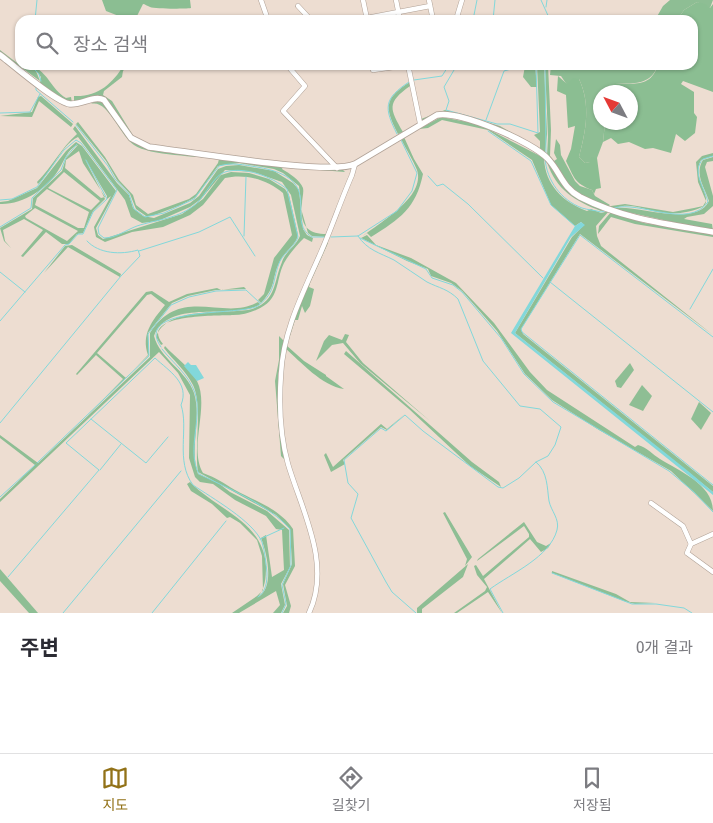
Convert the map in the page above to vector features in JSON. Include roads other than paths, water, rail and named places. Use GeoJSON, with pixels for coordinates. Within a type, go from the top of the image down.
{"type":"FeatureCollection","features":[{"type":"Feature","properties":{"kind":"street"},"geometry":{"type":"LineString","coordinates":[[261,0],[266,15]]}},
{"type":"Feature","properties":{"kind":"street"},"geometry":{"type":"LineString","coordinates":[[363,0],[366,15]]}},
{"type":"Feature","properties":{"kind":"street"},"geometry":{"type":"LineString","coordinates":[[396,0],[399,15]]}},
{"type":"Feature","properties":{"kind":"street"},"geometry":{"type":"LineString","coordinates":[[429,0],[432,15]]}},
{"type":"Feature","properties":{"kind":"street"},"geometry":{"type":"LineString","coordinates":[[458,15],[462,0]]}},
{"type":"Feature","properties":{"kind":"street"},"geometry":{"type":"LineString","coordinates":[[298,6],[306,15]]}},
{"type":"Feature","properties":{"kind":"street"},"geometry":{"type":"LineString","coordinates":[[385,15],[430,6]]}},
{"type":"Feature","properties":{"kind":"street"},"geometry":{"type":"LineString","coordinates":[[0,55],[15,66]]}},
{"type":"Feature","properties":{"kind":"street"},"geometry":{"type":"LineString","coordinates":[[20,70],[64,102],[79,104],[100,98],[104,100],[131,138],[141,145],[300,166],[337,168],[355,164],[420,124],[442,114],[483,123],[548,158],[567,187],[594,203],[630,217],[713,232]]}},
{"type":"Feature","properties":{"kind":"street"},"geometry":{"type":"LineString","coordinates":[[291,70],[305,86],[283,111],[337,168]]}},
{"type":"Feature","properties":{"kind":"street"},"geometry":{"type":"LineString","coordinates":[[409,70],[420,124]]}},
{"type":"Feature","properties":{"kind":"street"},"geometry":{"type":"LineString","coordinates":[[309,613],[316,598],[319,581],[308,516],[285,452],[281,404],[282,358],[298,301],[326,242],[355,164]]}},
{"type":"Feature","properties":{"kind":"street"},"geometry":{"type":"LineString","coordinates":[[651,503],[683,526],[685,535],[692,542],[691,544]]}},
{"type":"Feature","properties":{"kind":"street"},"geometry":{"type":"LineString","coordinates":[[713,534],[691,544],[687,553],[713,572]]}},
{"type":"Feature","properties":{"kind":"water"},"geometry":{"type":"Polygon","coordinates":[[[581,222],[585,225],[571,237],[515,333],[688,471],[713,492],[713,495],[511,333],[575,226],[581,222]]]}},
{"type":"Feature","properties":{"kind":"water"},"geometry":{"type":"Polygon","coordinates":[[[188,362],[191,365],[196,365],[204,378],[197,381],[184,366],[188,362]]]}},
{"type":"Feature","properties":{"kind":"waterway"},"geometry":{"type":"LineString","coordinates":[[36,15],[37,0]]}},
{"type":"Feature","properties":{"kind":"waterway"},"geometry":{"type":"LineString","coordinates":[[474,15],[477,0]]}},
{"type":"Feature","properties":{"kind":"waterway"},"geometry":{"type":"LineString","coordinates":[[494,15],[495,0]]}},
{"type":"Feature","properties":{"kind":"waterway"},"geometry":{"type":"LineString","coordinates":[[541,0],[548,15]]}},
{"type":"Feature","properties":{"kind":"waterway"},"geometry":{"type":"LineString","coordinates":[[546,7],[547,0]]}},
{"type":"Feature","properties":{"kind":"waterway"},"geometry":{"type":"LineString","coordinates":[[35,70],[39,74],[41,81]]}},
{"type":"Feature","properties":{"kind":"waterway"},"geometry":{"type":"LineString","coordinates":[[414,80],[442,76],[446,70]]}},
{"type":"Feature","properties":{"kind":"waterway"},"geometry":{"type":"LineString","coordinates":[[454,70],[444,87],[449,101],[446,110],[497,124],[510,124],[538,133],[536,70]]}},
{"type":"Feature","properties":{"kind":"waterway"},"geometry":{"type":"LineString","coordinates":[[486,120],[504,71],[508,70]]}},
{"type":"Feature","properties":{"kind":"waterway"},"geometry":{"type":"LineString","coordinates":[[545,70],[546,154]]}},
{"type":"Feature","properties":{"kind":"waterway"},"geometry":{"type":"LineString","coordinates":[[397,134],[388,111],[388,105],[394,94],[409,82]]}},
{"type":"Feature","properties":{"kind":"waterway"},"geometry":{"type":"LineString","coordinates":[[36,87],[36,90],[73,122]]}},
{"type":"Feature","properties":{"kind":"waterway"},"geometry":{"type":"LineString","coordinates":[[0,113],[30,112],[40,94]]}},
{"type":"Feature","properties":{"kind":"waterway"},"geometry":{"type":"LineString","coordinates":[[76,125],[108,166],[115,179],[129,194],[134,209],[145,217],[164,213],[194,199],[219,166],[229,164],[243,165],[279,173],[292,181],[298,190],[301,200],[301,221],[304,230],[312,237],[324,237]]}},
{"type":"Feature","properties":{"kind":"waterway"},"geometry":{"type":"LineString","coordinates":[[488,131],[531,161],[551,205],[575,226]]}},
{"type":"Feature","properties":{"kind":"waterway"},"geometry":{"type":"LineString","coordinates":[[0,200],[12,199],[37,187],[64,150],[76,140],[81,143],[117,190],[98,228],[99,234],[104,238],[113,237],[137,226],[183,212],[197,203],[217,177],[225,172],[241,170],[258,174],[274,180],[287,189],[298,237],[280,261],[269,295],[259,305],[250,308],[193,314],[175,318],[162,324],[156,333],[161,347]]}},
{"type":"Feature","properties":{"kind":"waterway"},"geometry":{"type":"LineString","coordinates":[[331,237],[358,236],[397,211],[412,191],[417,173],[401,140]]}},
{"type":"Feature","properties":{"kind":"waterway"},"geometry":{"type":"LineString","coordinates":[[0,227],[31,208],[32,198],[61,170],[66,157],[77,144]]}},
{"type":"Feature","properties":{"kind":"waterway"},"geometry":{"type":"LineString","coordinates":[[614,208],[636,208],[676,214],[688,214],[699,210],[708,202],[698,169],[703,159],[713,156]]}},
{"type":"Feature","properties":{"kind":"waterway"},"geometry":{"type":"LineString","coordinates":[[545,159],[552,182],[562,195],[574,205],[584,209],[605,211]]}},
{"type":"Feature","properties":{"kind":"waterway"},"geometry":{"type":"LineString","coordinates":[[0,321],[65,245],[69,244],[78,234],[83,234],[93,212],[107,199],[86,160]]}},
{"type":"Feature","properties":{"kind":"waterway"},"geometry":{"type":"LineString","coordinates":[[428,176],[437,186],[443,184],[468,204],[543,278]]}},
{"type":"Feature","properties":{"kind":"waterway"},"geometry":{"type":"LineString","coordinates":[[244,236],[246,177]]}},
{"type":"Feature","properties":{"kind":"waterway"},"geometry":{"type":"LineString","coordinates":[[139,251],[199,232],[230,217],[255,256]]}},
{"type":"Feature","properties":{"kind":"waterway"},"geometry":{"type":"LineString","coordinates":[[713,337],[580,235],[521,329],[522,332],[713,485]]}},
{"type":"Feature","properties":{"kind":"waterway"},"geometry":{"type":"LineString","coordinates":[[358,236],[370,248],[394,260],[427,282],[447,291],[458,299],[483,361],[520,406],[540,409],[561,427],[555,445],[548,456],[536,462],[519,478],[503,488],[498,487],[423,431],[405,415],[386,431],[381,428],[344,460],[348,483],[358,494],[351,518],[392,592],[416,613]]}},
{"type":"Feature","properties":{"kind":"waterway"},"geometry":{"type":"LineString","coordinates":[[360,238],[426,269],[432,278],[453,285],[462,292],[501,338],[524,374],[553,402],[669,471],[694,492],[713,512]]}},
{"type":"Feature","properties":{"kind":"waterway"},"geometry":{"type":"LineString","coordinates":[[0,423],[121,276],[140,256],[138,250],[125,253],[104,251],[87,241]]}},
{"type":"Feature","properties":{"kind":"waterway"},"geometry":{"type":"LineString","coordinates":[[690,309],[713,269]]}},
{"type":"Feature","properties":{"kind":"waterway"},"geometry":{"type":"LineString","coordinates":[[0,272],[25,292]]}},
{"type":"Feature","properties":{"kind":"waterway"},"geometry":{"type":"LineString","coordinates":[[550,282],[713,412]]}},
{"type":"Feature","properties":{"kind":"waterway"},"geometry":{"type":"LineString","coordinates":[[37,463],[149,356],[148,334],[171,305],[189,297],[216,291],[246,290],[260,303]]}},
{"type":"Feature","properties":{"kind":"waterway"},"geometry":{"type":"LineString","coordinates":[[162,349],[185,375],[195,393],[197,413],[194,455],[195,465],[199,474],[235,491],[271,512],[290,529],[291,565],[282,585],[286,604],[282,613]]}},
{"type":"Feature","properties":{"kind":"waterway"},"geometry":{"type":"LineString","coordinates":[[8,577],[99,470],[66,443],[155,358],[177,378],[183,390],[181,405],[184,424],[183,455],[188,476],[193,485],[241,518],[250,526],[262,542],[267,580],[264,590],[258,597]]}},
{"type":"Feature","properties":{"kind":"waterway"},"geometry":{"type":"LineString","coordinates":[[91,419],[146,463],[168,437]]}},
{"type":"Feature","properties":{"kind":"waterway"},"geometry":{"type":"LineString","coordinates":[[100,470],[121,444]]}},
{"type":"Feature","properties":{"kind":"waterway"},"geometry":{"type":"LineString","coordinates":[[503,613],[490,589],[539,556],[553,540],[558,526],[550,505],[545,475],[536,462]]}},
{"type":"Feature","properties":{"kind":"waterway"},"geometry":{"type":"LineString","coordinates":[[0,497],[35,465]]}},
{"type":"Feature","properties":{"kind":"waterway"},"geometry":{"type":"LineString","coordinates":[[63,613],[181,471]]}},
{"type":"Feature","properties":{"kind":"waterway"},"geometry":{"type":"LineString","coordinates":[[152,613],[226,521]]}},
{"type":"Feature","properties":{"kind":"waterway"},"geometry":{"type":"LineString","coordinates":[[260,539],[284,528]]}},
{"type":"Feature","properties":{"kind":"waterway"},"geometry":{"type":"LineString","coordinates":[[552,573],[632,604],[656,604],[684,608],[692,613]]}}]}
